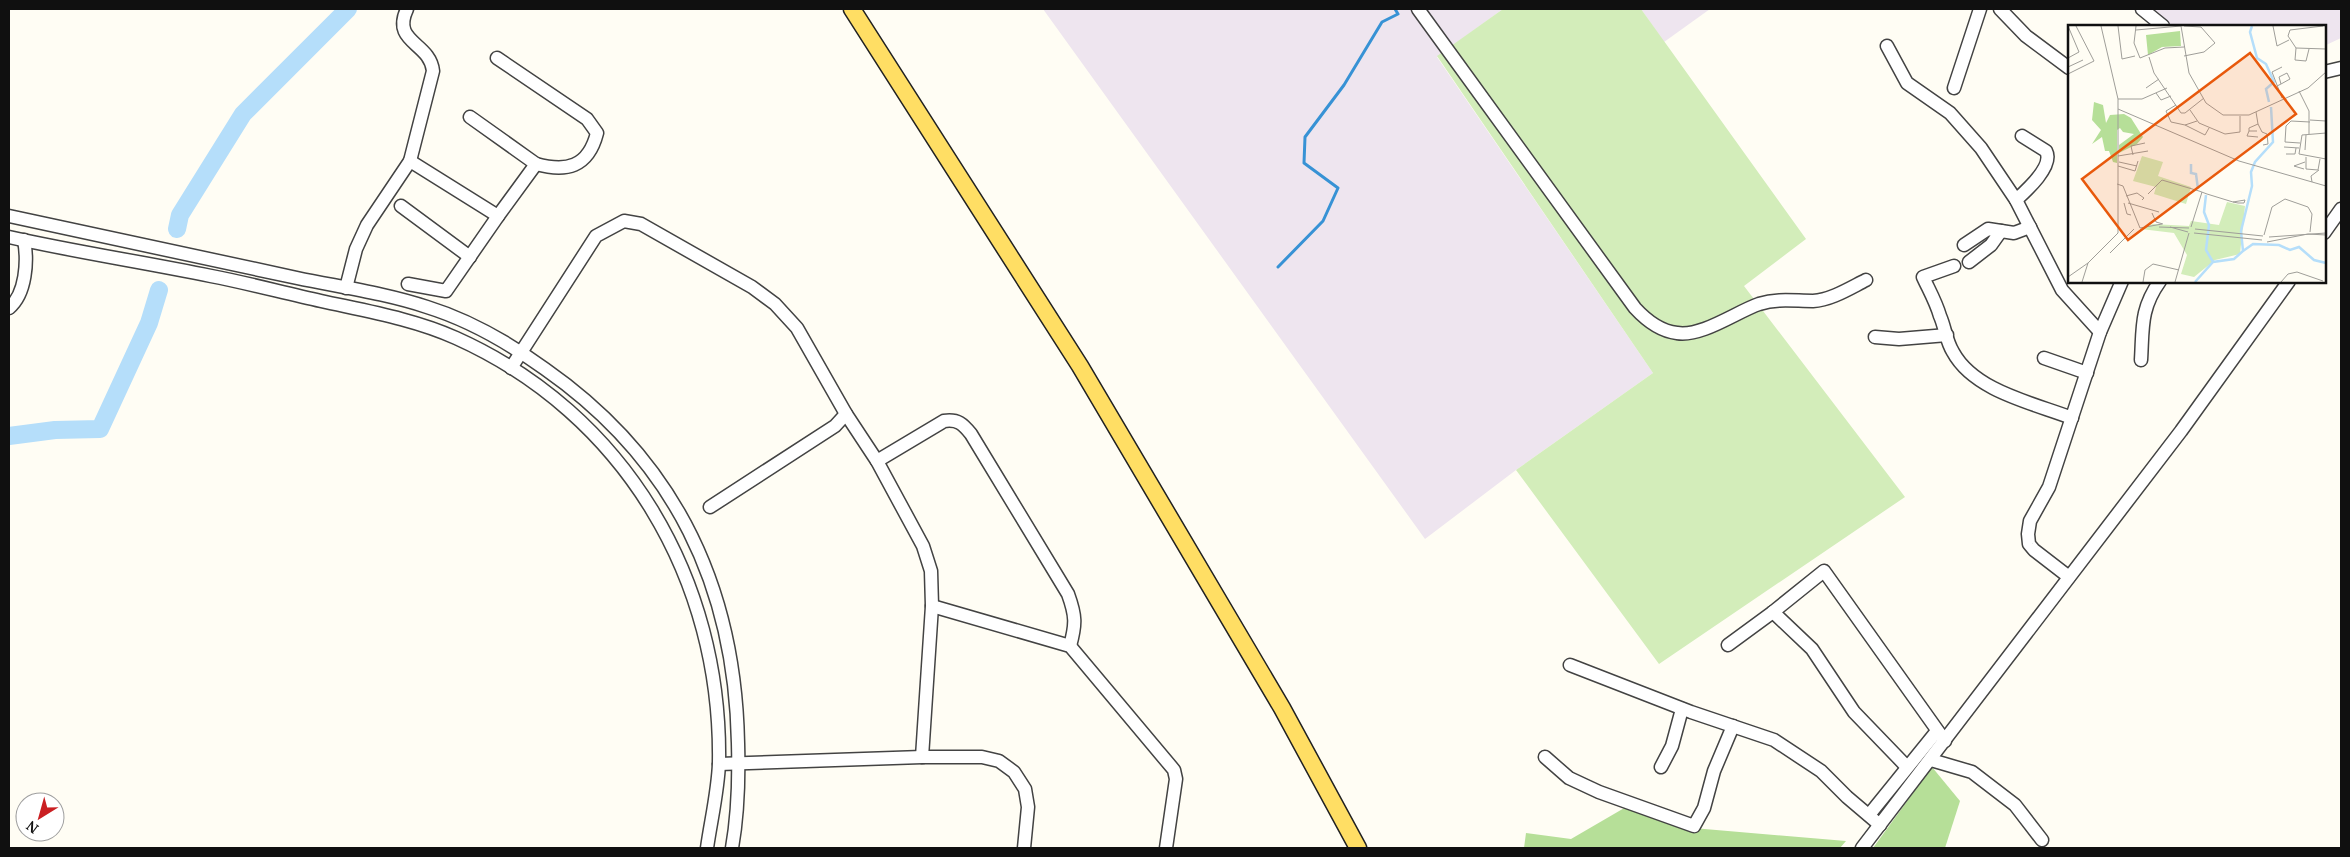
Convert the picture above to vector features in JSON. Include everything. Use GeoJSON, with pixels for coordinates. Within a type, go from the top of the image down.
{"type":"FeatureCollection","features":[{"type":"Feature","properties":{"kind":"main road"},"geometry":{"type":"LineString","coordinates":[[852,9],[1080,366],[1282,708],[1358,848]]}},
{"type":"Feature","properties":{"kind":"street"},"geometry":{"type":"LineString","coordinates":[[346,288],[356,249],[367,225],[410,161],[433,71],[429,58],[403,31],[402,19],[407,9]]}},
{"type":"Feature","properties":{"kind":"street"},"geometry":{"type":"LineString","coordinates":[[1418,9],[1635,308],[1646,320],[1677,333],[1697,330],[1759,304],[1782,299],[1814,301],[1837,295],[1866,280]]}},
{"type":"Feature","properties":{"kind":"street"},"geometry":{"type":"LineString","coordinates":[[2000,9],[2026,36],[2068,67]]}},
{"type":"Feature","properties":{"kind":"street"},"geometry":{"type":"LineString","coordinates":[[2142,9],[2162,25]]}},
{"type":"Feature","properties":{"kind":"street"},"geometry":{"type":"LineString","coordinates":[[1954,88],[1976,11]]}},
{"type":"Feature","properties":{"kind":"street"},"geometry":{"type":"LineString","coordinates":[[1887,46],[1907,83],[1950,113],[1981,148],[2016,200],[2062,290],[2100,332]]}},
{"type":"Feature","properties":{"kind":"street"},"geometry":{"type":"LineString","coordinates":[[470,117],[536,164],[553,168],[573,167],[585,157],[594,144],[597,134],[587,120],[497,58]]}},
{"type":"Feature","properties":{"kind":"street"},"geometry":{"type":"LineString","coordinates":[[2325,72],[2341,68]]}},
{"type":"Feature","properties":{"kind":"street"},"geometry":{"type":"LineString","coordinates":[[2016,200],[2034,184],[2048,158],[2046,151],[2022,136]]}},
{"type":"Feature","properties":{"kind":"street"},"geometry":{"type":"LineString","coordinates":[[410,161],[498,216]]}},
{"type":"Feature","properties":{"kind":"street"},"geometry":{"type":"LineString","coordinates":[[408,284],[446,291],[536,164]]}},
{"type":"Feature","properties":{"kind":"street"},"geometry":{"type":"LineString","coordinates":[[401,206],[470,257]]}},
{"type":"Feature","properties":{"kind":"street"},"geometry":{"type":"LineString","coordinates":[[2325,232],[2341,209]]}},
{"type":"Feature","properties":{"kind":"street"},"geometry":{"type":"LineString","coordinates":[[9,216],[427,306],[496,337],[522,352],[572,388],[609,420],[659,481],[688,528],[712,580],[729,642],[737,708],[739,764],[735,831],[732,848]]}},
{"type":"Feature","properties":{"kind":"street"},"geometry":{"type":"LineString","coordinates":[[511,368],[596,236],[624,220],[640,224],[649,229],[752,287],[775,304],[797,328],[846,414],[877,461],[923,546],[931,570],[932,606],[922,757]]}},
{"type":"Feature","properties":{"kind":"street"},"geometry":{"type":"LineString","coordinates":[[1964,246],[1988,229],[2014,233],[2030,226]]}},
{"type":"Feature","properties":{"kind":"street"},"geometry":{"type":"LineString","coordinates":[[1969,262],[1991,245],[2001,231]]}},
{"type":"Feature","properties":{"kind":"street"},"geometry":{"type":"LineString","coordinates":[[9,237],[212,276],[418,324],[456,338],[511,368],[559,401],[595,434],[643,493],[669,538],[690,585],[707,645],[717,713],[719,764],[707,848]]}},
{"type":"Feature","properties":{"kind":"street"},"geometry":{"type":"LineString","coordinates":[[9,308],[22,286],[27,256],[24,240]]}},
{"type":"Feature","properties":{"kind":"street"},"geometry":{"type":"LineString","coordinates":[[1954,266],[1923,277],[1947,335],[1951,350],[1960,364],[1980,382],[2072,418]]}},
{"type":"Feature","properties":{"kind":"street"},"geometry":{"type":"LineString","coordinates":[[2069,577],[2029,544],[2030,521],[2049,487],[2100,332],[2122,282]]}},
{"type":"Feature","properties":{"kind":"street"},"geometry":{"type":"LineString","coordinates":[[2141,360],[2143,315],[2149,296],[2159,282]]}},
{"type":"Feature","properties":{"kind":"street"},"geometry":{"type":"LineString","coordinates":[[1869,815],[1911,762],[1941,736],[2069,577],[2182,431],[2288,282]]}},
{"type":"Feature","properties":{"kind":"street"},"geometry":{"type":"LineString","coordinates":[[1875,337],[1899,339],[1947,335]]}},
{"type":"Feature","properties":{"kind":"street"},"geometry":{"type":"LineString","coordinates":[[2044,358],[2087,373]]}},
{"type":"Feature","properties":{"kind":"street"},"geometry":{"type":"LineString","coordinates":[[710,507],[835,426],[846,414]]}},
{"type":"Feature","properties":{"kind":"street"},"geometry":{"type":"LineString","coordinates":[[877,461],[944,421],[954,420],[964,425],[972,434],[1068,594],[1075,611],[1076,626],[1070,646]]}},
{"type":"Feature","properties":{"kind":"street"},"geometry":{"type":"LineString","coordinates":[[1728,645],[1774,612],[1824,571],[1941,736]]}},
{"type":"Feature","properties":{"kind":"street"},"geometry":{"type":"LineString","coordinates":[[932,606],[1070,646],[1174,770],[1176,779],[1166,848]]}},
{"type":"Feature","properties":{"kind":"street"},"geometry":{"type":"LineString","coordinates":[[1774,612],[1812,649],[1854,712],[1911,762],[1928,763],[1972,772],[2015,805],[2042,840]]}},
{"type":"Feature","properties":{"kind":"street"},"geometry":{"type":"LineString","coordinates":[[1570,665],[1682,708],[1774,740],[1821,771],[1880,825]]}},
{"type":"Feature","properties":{"kind":"street"},"geometry":{"type":"LineString","coordinates":[[1661,767],[1672,746],[1682,708]]}},
{"type":"Feature","properties":{"kind":"street"},"geometry":{"type":"LineString","coordinates":[[1545,757],[1569,778],[1599,792],[1694,826],[1704,808],[1714,771],[1733,726]]}},
{"type":"Feature","properties":{"kind":"street"},"geometry":{"type":"LineString","coordinates":[[1862,848],[1928,763],[1941,736]]}},
{"type":"Feature","properties":{"kind":"street"},"geometry":{"type":"LineString","coordinates":[[719,764],[922,757],[982,757],[999,761],[1014,772],[1025,789],[1028,807],[1024,848]]}},
{"type":"Feature","properties":{"kind":"shaded area"},"geometry":{"type":"Polygon","coordinates":[[[1043,9],[1503,9],[1437,57],[1653,373],[1516,470],[1425,539],[1043,9]]]}},
{"type":"Feature","properties":{"kind":"shaded area"},"geometry":{"type":"Polygon","coordinates":[[[1641,9],[1710,9],[1664,42],[1641,9]]]}},
{"type":"Feature","properties":{"kind":"shaded area"},"geometry":{"type":"Polygon","coordinates":[[[2146,9],[2341,9],[2341,38],[2325,46],[2325,25],[2167,25],[2146,9]]]}},
{"type":"Feature","properties":{"kind":"green space"},"geometry":{"type":"Polygon","coordinates":[[[1503,9],[1641,9],[1806,239],[1744,286],[1905,497],[1659,664],[1516,470],[1653,373],[1437,56],[1503,9]]]}},
{"type":"Feature","properties":{"kind":"green space"},"geometry":{"type":"Polygon","coordinates":[[[1932,767],[1960,801],[1945,848],[1873,848],[1932,767]]]}},
{"type":"Feature","properties":{"kind":"green space"},"geometry":{"type":"Polygon","coordinates":[[[1626,807],[1693,828],[1846,841],[1840,848],[1524,848],[1526,833],[1571,839],[1626,807]]]}},
{"type":"Feature","properties":{"kind":"waterway"},"geometry":{"type":"LineString","coordinates":[[177,229],[180,215],[243,114],[348,9]]}},
{"type":"Feature","properties":{"kind":"waterway"},"geometry":{"type":"LineString","coordinates":[[1278,267],[1323,221],[1338,188],[1304,163],[1305,137],[1344,85],[1382,22],[1398,14],[1395,9]]}},
{"type":"Feature","properties":{"kind":"waterway"},"geometry":{"type":"LineString","coordinates":[[9,436],[55,430],[100,429],[149,323],[159,290]]}}]}
